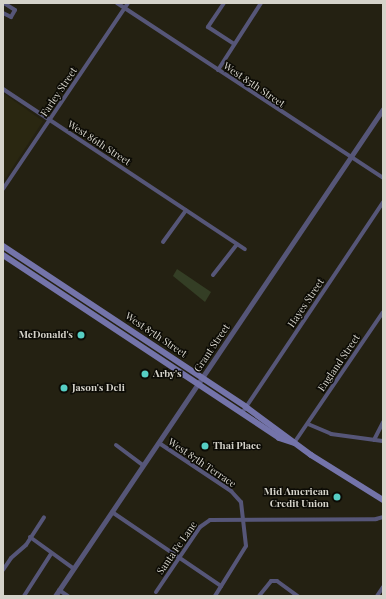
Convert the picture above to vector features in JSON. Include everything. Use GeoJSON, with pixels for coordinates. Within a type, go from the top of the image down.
{"type":"FeatureCollection","features":[{"type":"Feature","properties":{"kind":"main road","name":"West 87th Street"},"geometry":{"type":"LineString","coordinates":[[3,246],[282,431],[294,443],[383,500]]}},
{"type":"Feature","properties":{"kind":"main road","name":"West 87th Street"},"geometry":{"type":"LineString","coordinates":[[3,255],[280,438],[294,443]]}},
{"type":"Feature","properties":{"kind":"street"},"geometry":{"type":"LineString","coordinates":[[3,13],[10,17],[15,10],[4,3]]}},
{"type":"Feature","properties":{"kind":"street","name":"West 85th Street"},"geometry":{"type":"LineString","coordinates":[[117,3],[383,178]]}},
{"type":"Feature","properties":{"kind":"street","name":"Farley Street"},"geometry":{"type":"LineString","coordinates":[[3,189],[128,3]]}},
{"type":"Feature","properties":{"kind":"street"},"geometry":{"type":"LineString","coordinates":[[224,3],[208,27],[234,44]]}},
{"type":"Feature","properties":{"kind":"street"},"geometry":{"type":"LineString","coordinates":[[218,70],[261,3]]}},
{"type":"Feature","properties":{"kind":"street","name":"West 86th Street"},"geometry":{"type":"LineString","coordinates":[[3,89],[245,249]]}},
{"type":"Feature","properties":{"kind":"street","name":"Grant Street"},"geometry":{"type":"LineString","coordinates":[[55,596],[383,109]]}},
{"type":"Feature","properties":{"kind":"street","name":"Hayes Street"},"geometry":{"type":"LineString","coordinates":[[242,413],[383,202]]}},
{"type":"Feature","properties":{"kind":"street"},"geometry":{"type":"LineString","coordinates":[[163,242],[186,210]]}},
{"type":"Feature","properties":{"kind":"street"},"geometry":{"type":"LineString","coordinates":[[213,275],[237,244]]}},
{"type":"Feature","properties":{"kind":"street","name":"England Street"},"geometry":{"type":"LineString","coordinates":[[294,443],[383,312]]}},
{"type":"Feature","properties":{"kind":"street"},"geometry":{"type":"LineString","coordinates":[[374,440],[383,422]]}},
{"type":"Feature","properties":{"kind":"street"},"geometry":{"type":"LineString","coordinates":[[308,424],[331,434],[383,441]]}},
{"type":"Feature","properties":{"kind":"street","name":"West 87th Terrace"},"geometry":{"type":"LineString","coordinates":[[159,443],[238,497],[243,519]]}},
{"type":"Feature","properties":{"kind":"street"},"geometry":{"type":"LineString","coordinates":[[116,446],[144,465]]}},
{"type":"Feature","properties":{"kind":"street"},"geometry":{"type":"LineString","coordinates":[[112,512],[221,586]]}},
{"type":"Feature","properties":{"kind":"street"},"geometry":{"type":"LineString","coordinates":[[3,570],[11,558],[26,545],[44,517]]}},
{"type":"Feature","properties":{"kind":"street","name":"Santa Fe Lane"},"geometry":{"type":"LineString","coordinates":[[156,592],[179,557],[205,522],[215,519],[376,520],[383,517]]}},
{"type":"Feature","properties":{"kind":"street"},"geometry":{"type":"LineString","coordinates":[[215,596],[246,546],[243,519]]}},
{"type":"Feature","properties":{"kind":"street"},"geometry":{"type":"LineString","coordinates":[[30,537],[51,554],[74,569]]}},
{"type":"Feature","properties":{"kind":"street"},"geometry":{"type":"LineString","coordinates":[[24,596],[51,554]]}},
{"type":"Feature","properties":{"kind":"street"},"geometry":{"type":"LineString","coordinates":[[259,596],[271,581],[276,581],[298,596]]}},
{"type":"Feature","properties":{"kind":"street"},"geometry":{"type":"LineString","coordinates":[[377,596],[383,587]]}},
{"type":"Feature","properties":{"kind":"street"},"geometry":{"type":"LineString","coordinates":[[59,590],[68,596]]}},
{"type":"Feature","properties":{"kind":"shaded area"},"geometry":{"type":"Polygon","coordinates":[[[3,93],[43,121],[3,182],[3,93]]]}},
{"type":"Feature","properties":{"kind":"green space"},"geometry":{"type":"Polygon","coordinates":[[[177,269],[211,292],[205,302],[173,276],[177,269]]]}},
{"type":"Feature","properties":{"kind":"place","name":"McDonald's"},"geometry":{"type":"Point","coordinates":[81,335]}},
{"type":"Feature","properties":{"kind":"place","name":"Arby's"},"geometry":{"type":"Point","coordinates":[145,374]}},
{"type":"Feature","properties":{"kind":"place","name":"Jason's Deli"},"geometry":{"type":"Point","coordinates":[64,388]}},
{"type":"Feature","properties":{"kind":"place","name":"Thai Place"},"geometry":{"type":"Point","coordinates":[205,446]}},
{"type":"Feature","properties":{"kind":"place","name":"Mid American Credit Union"},"geometry":{"type":"Point","coordinates":[337,497]}}]}
